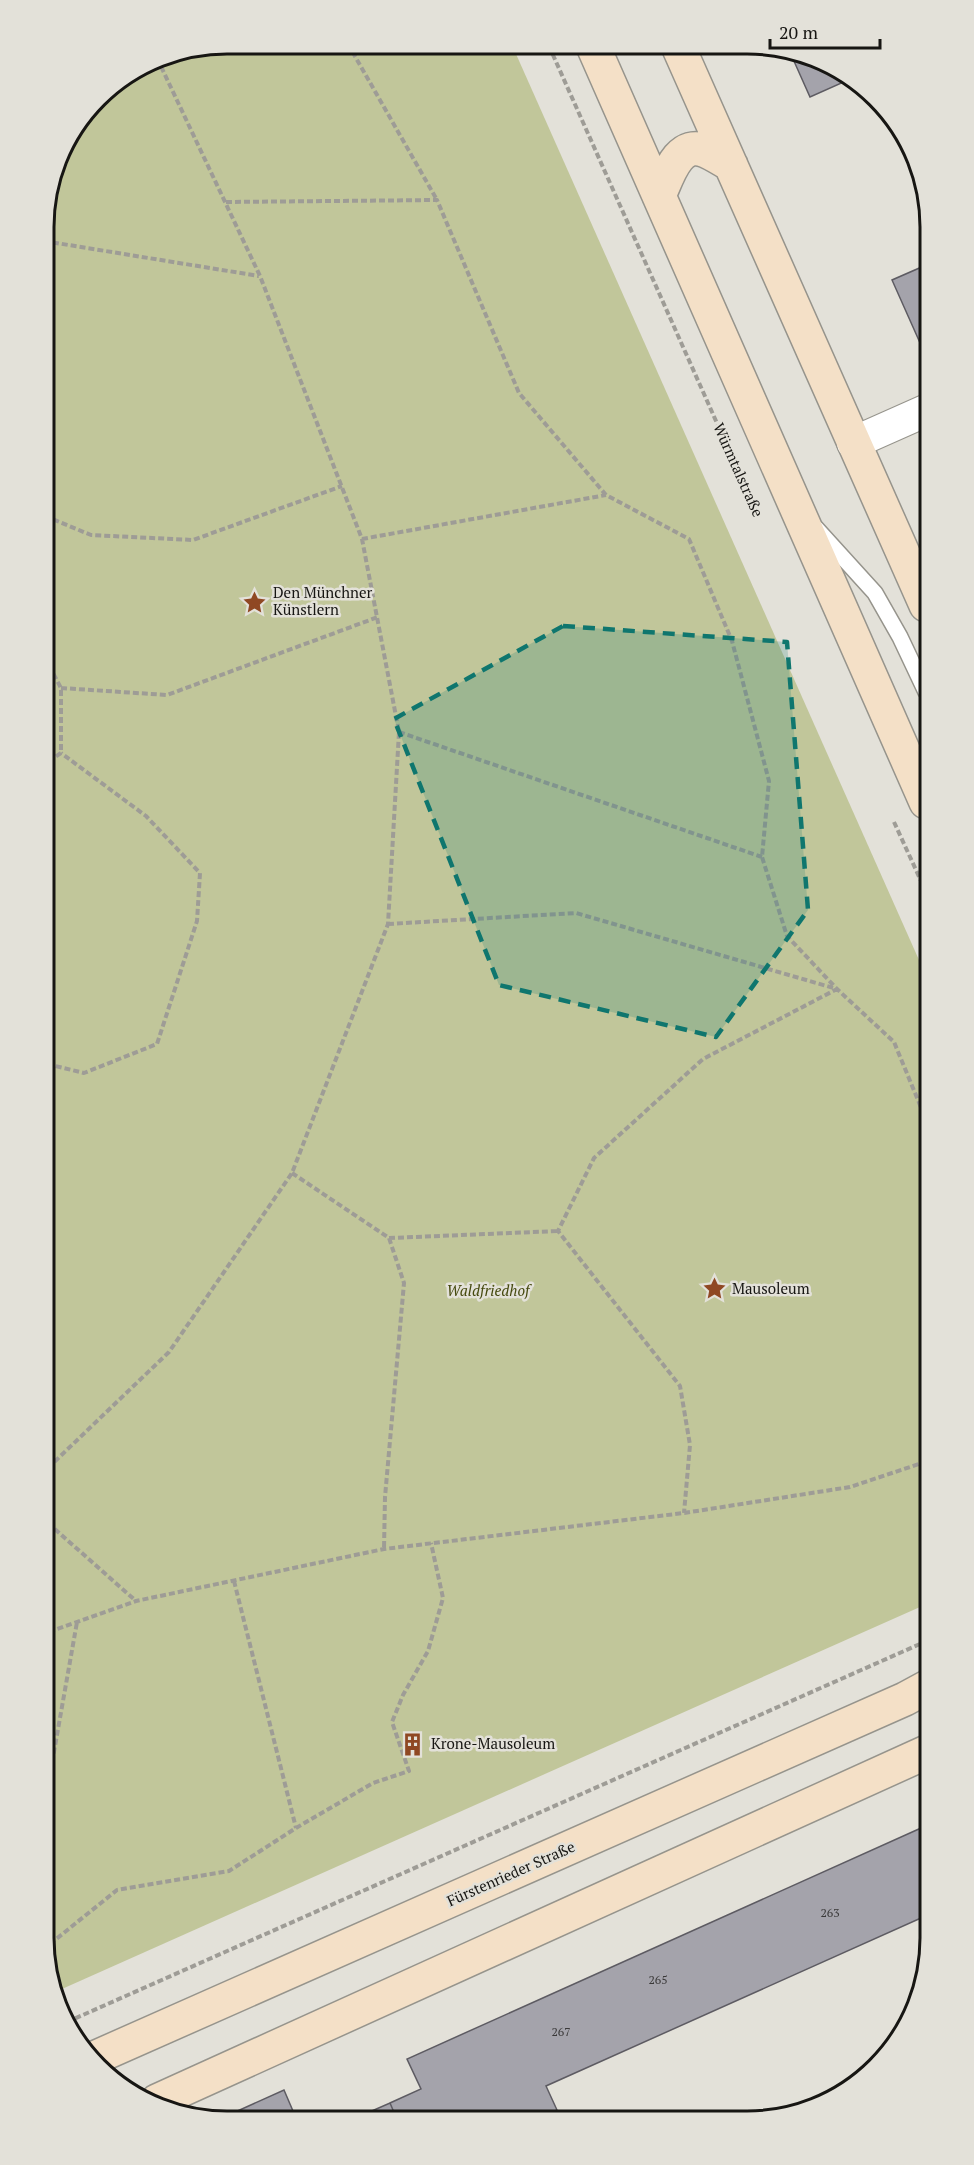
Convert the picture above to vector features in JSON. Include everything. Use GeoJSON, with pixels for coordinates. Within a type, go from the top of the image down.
{"type":"FeatureCollection","features":[{"type":"Feature","properties":{"kind":"main road"},"geometry":{"type":"LineString","coordinates":[[597,54],[920,788]]}},
{"type":"Feature","properties":{"kind":"main road"},"geometry":{"type":"LineString","coordinates":[[682,54],[920,592]]}},
{"type":"Feature","properties":{"kind":"main road"},"geometry":{"type":"LineString","coordinates":[[659,196],[673,165],[682,152],[692,148],[705,150],[731,165]]}},
{"type":"Feature","properties":{"kind":"main road","name":"Fürstenrieder Straße"},"geometry":{"type":"LineString","coordinates":[[101,2056],[920,1691]]}},
{"type":"Feature","properties":{"kind":"main road"},"geometry":{"type":"LineString","coordinates":[[163,2098],[920,1755]]}},
{"type":"Feature","properties":{"kind":"street"},"geometry":{"type":"LineString","coordinates":[[854,443],[920,413]]}},
{"type":"Feature","properties":{"kind":"lane"},"geometry":{"type":"LineString","coordinates":[[799,511],[846,559],[874,593],[900,637],[920,679]]}},
{"type":"Feature","properties":{"kind":"path"},"geometry":{"type":"LineString","coordinates":[[354,54],[437,200],[519,393],[606,495],[689,539],[732,641],[768,781],[762,857],[787,936],[837,989],[894,1042],[920,1105]]}},
{"type":"Feature","properties":{"kind":"path","name":"Würmtalstraße"},"geometry":{"type":"LineString","coordinates":[[553,54],[757,513]]}},
{"type":"Feature","properties":{"kind":"path"},"geometry":{"type":"LineString","coordinates":[[54,1462],[169,1352],[292,1173],[388,924],[399,732],[362,539],[260,276],[162,67]]}},
{"type":"Feature","properties":{"kind":"path"},"geometry":{"type":"LineString","coordinates":[[226,202],[437,200]]}},
{"type":"Feature","properties":{"kind":"path"},"geometry":{"type":"LineString","coordinates":[[54,243],[260,276]]}},
{"type":"Feature","properties":{"kind":"path"},"geometry":{"type":"LineString","coordinates":[[54,520],[91,535],[193,540],[342,486]]}},
{"type":"Feature","properties":{"kind":"path"},"geometry":{"type":"LineString","coordinates":[[362,539],[606,495]]}},
{"type":"Feature","properties":{"kind":"path"},"geometry":{"type":"LineString","coordinates":[[61,688],[167,695],[378,617]]}},
{"type":"Feature","properties":{"kind":"path"},"geometry":{"type":"LineString","coordinates":[[54,675],[61,688],[61,753]]}},
{"type":"Feature","properties":{"kind":"path"},"geometry":{"type":"LineString","coordinates":[[399,732],[762,857]]}},
{"type":"Feature","properties":{"kind":"path"},"geometry":{"type":"LineString","coordinates":[[54,758],[61,753]]}},
{"type":"Feature","properties":{"kind":"path"},"geometry":{"type":"LineString","coordinates":[[54,1066],[84,1072],[158,1044],[197,921],[200,873],[146,816],[61,753]]}},
{"type":"Feature","properties":{"kind":"path"},"geometry":{"type":"LineString","coordinates":[[893,818],[920,878]]}},
{"type":"Feature","properties":{"kind":"path"},"geometry":{"type":"LineString","coordinates":[[388,924],[576,913],[837,989]]}},
{"type":"Feature","properties":{"kind":"path"},"geometry":{"type":"LineString","coordinates":[[558,1231],[594,1158],[703,1059],[837,989]]}},
{"type":"Feature","properties":{"kind":"path"},"geometry":{"type":"LineString","coordinates":[[292,1173],[389,1238],[558,1231]]}},
{"type":"Feature","properties":{"kind":"path"},"geometry":{"type":"LineString","coordinates":[[558,1231],[680,1386],[690,1445],[684,1513]]}},
{"type":"Feature","properties":{"kind":"path"},"geometry":{"type":"LineString","coordinates":[[384,1549],[385,1497],[404,1283],[389,1238]]}},
{"type":"Feature","properties":{"kind":"path"},"geometry":{"type":"LineString","coordinates":[[54,1630],[136,1601],[384,1549],[684,1513],[850,1487],[920,1464]]}},
{"type":"Feature","properties":{"kind":"path"},"geometry":{"type":"LineString","coordinates":[[54,1528],[136,1601]]}},
{"type":"Feature","properties":{"kind":"path"},"geometry":{"type":"LineString","coordinates":[[54,1941],[117,1890],[229,1870],[373,1783],[409,1771],[392,1722],[403,1695],[428,1651],[443,1598],[431,1543]]}},
{"type":"Feature","properties":{"kind":"path"},"geometry":{"type":"LineString","coordinates":[[234,1581],[296,1828]]}},
{"type":"Feature","properties":{"kind":"path"},"geometry":{"type":"LineString","coordinates":[[54,1752],[77,1622]]}},
{"type":"Feature","properties":{"kind":"path"},"geometry":{"type":"LineString","coordinates":[[74,2018],[920,1644]]}},
{"type":"Feature","properties":{"kind":"highlighted area"},"geometry":{"type":"Polygon","coordinates":[[[563,626],[787,642],[808,910],[716,1037],[499,985],[394,719],[563,626]]]}},
{"type":"Feature","properties":{"kind":"green space","name":"Waldfriedhof"},"geometry":{"type":"Polygon","coordinates":[[[516,54],[920,962],[920,1607],[62,1989],[55,1960],[54,1938],[54,216],[63,172],[83,131],[113,97],[141,77],[172,63],[205,55],[516,54]]]}},
{"type":"Feature","properties":{"kind":"building"},"geometry":{"type":"Polygon","coordinates":[[[794,61],[823,72],[842,83],[810,97],[794,61]]]}},
{"type":"Feature","properties":{"kind":"building"},"geometry":{"type":"Polygon","coordinates":[[[920,268],[920,343],[892,280],[920,268]]]}},
{"type":"Feature","properties":{"kind":"building","name":"Krone-Mausoleum"},"geometry":{"type":"Polygon","coordinates":[[[415,1738],[418,1739],[418,1749],[411,1750],[408,1749],[407,1742],[408,1739],[415,1738]]]}},
{"type":"Feature","properties":{"kind":"building"},"geometry":{"type":"Polygon","coordinates":[[[920,1828],[920,1918],[546,2086],[557,2110],[393,2111],[390,2103],[421,2089],[407,2059],[920,1828]]]}},
{"type":"Feature","properties":{"kind":"building"},"geometry":{"type":"Polygon","coordinates":[[[284,2090],[293,2111],[238,2111],[284,2090]]]}},
{"type":"Feature","properties":{"kind":"building"},"geometry":{"type":"Polygon","coordinates":[[[390,2103],[393,2111],[372,2111],[390,2103]]]}},
{"type":"Feature","properties":{"kind":"place","name":"Den Münchner Künstlern"},"geometry":{"type":"Point","coordinates":[255,602]}},
{"type":"Feature","properties":{"kind":"place","name":"Mausoleum"},"geometry":{"type":"Point","coordinates":[714,1289]}},
{"type":"Feature","properties":{"kind":"place","name":"Krone-Mausoleum"},"geometry":{"type":"Point","coordinates":[413,1744]}}]}
